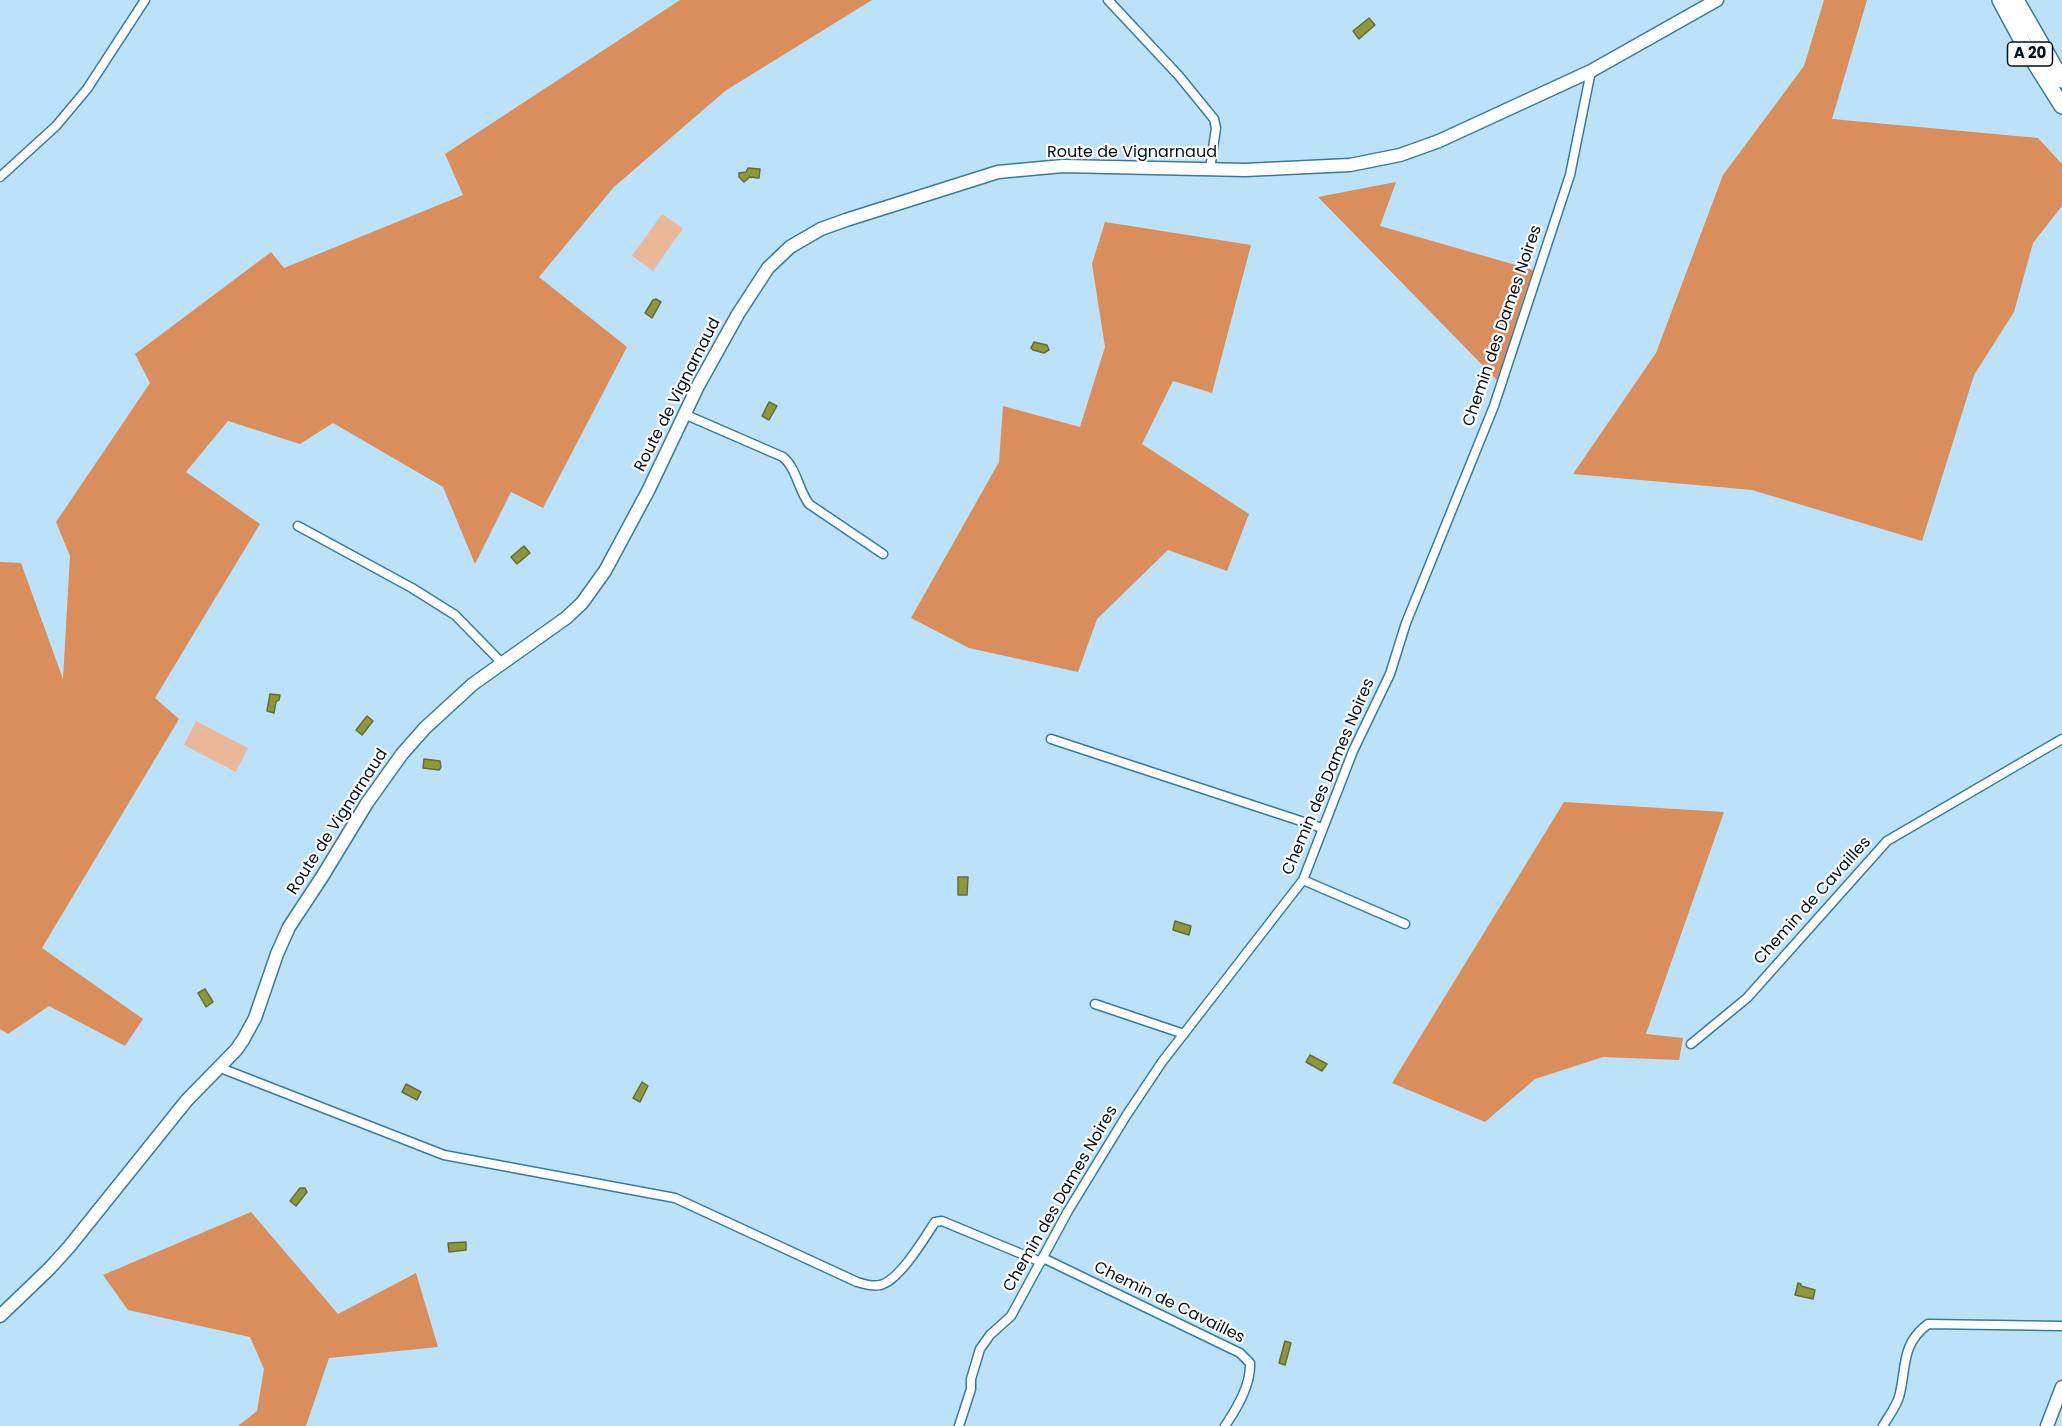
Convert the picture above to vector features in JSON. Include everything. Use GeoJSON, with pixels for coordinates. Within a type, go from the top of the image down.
{"type":"FeatureCollection","features":[{"type":"Feature","properties":{"kind":"highway","name":"A 20"},"geometry":{"type":"LineString","coordinates":[[2000,0],[2028,52],[2062,106]]}},
{"type":"Feature","properties":{"kind":"highway","name":"A 20"},"geometry":{"type":"LineString","coordinates":[[2016,0],[2062,81]]}},
{"type":"Feature","properties":{"kind":"street"},"geometry":{"type":"LineString","coordinates":[[0,177],[56,126],[87,89],[145,0]]}},
{"type":"Feature","properties":{"kind":"street"},"geometry":{"type":"LineString","coordinates":[[1108,0],[1179,76],[1214,119],[1216,128],[1210,169]]}},
{"type":"Feature","properties":{"kind":"street","name":"Route de Vignarnaud"},"geometry":{"type":"LineString","coordinates":[[0,1316],[69,1247],[187,1100],[236,1050],[250,1029],[289,927],[384,778],[425,728],[472,684],[566,618],[582,603],[605,571],[648,491],[684,414],[738,314],[768,268],[790,247],[821,229],[998,172],[1063,166],[1245,170],[1350,165],[1400,155],[1438,141],[1591,71],[1717,0]]}},
{"type":"Feature","properties":{"kind":"street","name":"Chemin des Dames Noires"},"geometry":{"type":"LineString","coordinates":[[959,1426],[971,1389],[971,1379],[980,1349],[990,1335],[1011,1316],[1068,1211],[1122,1122],[1162,1062],[1303,880],[1353,751],[1390,674],[1406,623],[1494,406],[1570,175],[1591,71]]}},
{"type":"Feature","properties":{"kind":"street"},"geometry":{"type":"LineString","coordinates":[[684,414],[783,457],[792,466],[803,496],[809,504],[884,554]]}},
{"type":"Feature","properties":{"kind":"street"},"geometry":{"type":"LineString","coordinates":[[298,526],[412,588],[455,615],[502,663]]}},
{"type":"Feature","properties":{"kind":"street"},"geometry":{"type":"LineString","coordinates":[[1051,739],[1322,828]]}},
{"type":"Feature","properties":{"kind":"street","name":"Chemin de Cavailles"},"geometry":{"type":"LineString","coordinates":[[1691,1044],[1747,998],[1887,841],[2062,739]]}},
{"type":"Feature","properties":{"kind":"street"},"geometry":{"type":"LineString","coordinates":[[1303,880],[1405,924]]}},
{"type":"Feature","properties":{"kind":"street"},"geometry":{"type":"LineString","coordinates":[[1095,1004],[1184,1034]]}},
{"type":"Feature","properties":{"kind":"street"},"geometry":{"type":"LineString","coordinates":[[218,1067],[444,1155],[675,1198],[869,1286],[890,1281],[918,1248],[935,1222],[942,1221],[1042,1260]]}},
{"type":"Feature","properties":{"kind":"street","name":"Chemin de Cavailles"},"geometry":{"type":"LineString","coordinates":[[1042,1260],[1240,1353],[1250,1364],[1251,1376],[1225,1426]]}},
{"type":"Feature","properties":{"kind":"street"},"geometry":{"type":"LineString","coordinates":[[1883,1426],[1899,1398],[1905,1360],[1916,1333],[1928,1324],[2062,1326]]}},
{"type":"Feature","properties":{"kind":"street"},"geometry":{"type":"LineString","coordinates":[[2047,1426],[2062,1387]]}},
{"type":"Feature","properties":{"kind":"shaded area"},"geometry":{"type":"Polygon","coordinates":[[[680,0],[872,0],[725,91],[614,187],[539,277],[627,347],[543,508],[511,492],[475,564],[443,487],[333,423],[300,444],[228,421],[186,472],[260,524],[155,698],[179,719],[42,948],[143,1019],[125,1046],[49,1006],[8,1034],[0,1029],[0,562],[21,563],[63,679],[70,556],[56,522],[150,383],[135,354],[271,252],[284,268],[463,195],[445,154],[680,0]]]}},
{"type":"Feature","properties":{"kind":"shaded area"},"geometry":{"type":"Polygon","coordinates":[[[1824,0],[1867,0],[1832,119],[2038,138],[2062,164],[2062,206],[2033,243],[2014,312],[1974,375],[1922,541],[1752,490],[1573,474],[1656,353],[1723,175],[1804,66],[1824,0]]]}},
{"type":"Feature","properties":{"kind":"shaded area"},"geometry":{"type":"Polygon","coordinates":[[[1369,18],[1375,25],[1359,39],[1353,31],[1369,18]]]}},
{"type":"Feature","properties":{"kind":"shaded area"},"geometry":{"type":"Polygon","coordinates":[[[748,168],[760,169],[759,178],[750,177],[744,182],[739,177],[739,173],[746,172],[748,168]]]}},
{"type":"Feature","properties":{"kind":"shaded area"},"geometry":{"type":"Polygon","coordinates":[[[1396,182],[1380,226],[1533,270],[1497,380],[1318,197],[1396,182]]]}},
{"type":"Feature","properties":{"kind":"shaded area"},"geometry":{"type":"Polygon","coordinates":[[[662,214],[683,228],[653,271],[632,256],[662,214]]]}},
{"type":"Feature","properties":{"kind":"shaded area"},"geometry":{"type":"Polygon","coordinates":[[[1105,222],[1251,245],[1212,393],[1173,381],[1142,444],[1249,514],[1227,571],[1168,550],[1097,619],[1078,672],[969,648],[911,618],[999,462],[1003,406],[1080,427],[1105,347],[1092,264],[1105,222]]]}},
{"type":"Feature","properties":{"kind":"shaded area"},"geometry":{"type":"Polygon","coordinates":[[[656,299],[661,302],[652,318],[645,313],[656,299]]]}},
{"type":"Feature","properties":{"kind":"shaded area"},"geometry":{"type":"Polygon","coordinates":[[[1034,342],[1047,345],[1049,350],[1044,353],[1033,350],[1031,348],[1034,342]]]}},
{"type":"Feature","properties":{"kind":"shaded area"},"geometry":{"type":"Polygon","coordinates":[[[769,402],[777,406],[769,420],[762,416],[769,402]]]}},
{"type":"Feature","properties":{"kind":"shaded area"},"geometry":{"type":"Polygon","coordinates":[[[524,546],[530,553],[517,564],[511,557],[524,546]]]}},
{"type":"Feature","properties":{"kind":"shaded area"},"geometry":{"type":"Polygon","coordinates":[[[270,694],[280,695],[274,713],[267,711],[270,694]]]}},
{"type":"Feature","properties":{"kind":"shaded area"},"geometry":{"type":"Polygon","coordinates":[[[367,716],[373,721],[362,735],[356,730],[367,716]]]}},
{"type":"Feature","properties":{"kind":"shaded area"},"geometry":{"type":"Polygon","coordinates":[[[196,721],[248,748],[236,772],[184,745],[196,721]]]}},
{"type":"Feature","properties":{"kind":"shaded area"},"geometry":{"type":"Polygon","coordinates":[[[424,759],[440,761],[441,767],[439,770],[423,768],[424,759]]]}},
{"type":"Feature","properties":{"kind":"shaded area"},"geometry":{"type":"Polygon","coordinates":[[[1564,802],[1724,812],[1646,1034],[1683,1038],[1679,1060],[1603,1057],[1535,1079],[1485,1122],[1392,1083],[1564,802]]]}},
{"type":"Feature","properties":{"kind":"shaded area"},"geometry":{"type":"Polygon","coordinates":[[[958,877],[968,877],[967,895],[958,895],[958,877]]]}},
{"type":"Feature","properties":{"kind":"shaded area"},"geometry":{"type":"Polygon","coordinates":[[[1175,921],[1191,926],[1189,935],[1173,930],[1175,921]]]}},
{"type":"Feature","properties":{"kind":"shaded area"},"geometry":{"type":"Polygon","coordinates":[[[205,989],[213,1002],[206,1007],[198,993],[205,989]]]}},
{"type":"Feature","properties":{"kind":"shaded area"},"geometry":{"type":"Polygon","coordinates":[[[1310,1055],[1327,1064],[1322,1071],[1306,1062],[1310,1055]]]}},
{"type":"Feature","properties":{"kind":"shaded area"},"geometry":{"type":"Polygon","coordinates":[[[642,1082],[648,1086],[640,1102],[633,1098],[642,1082]]]}},
{"type":"Feature","properties":{"kind":"shaded area"},"geometry":{"type":"Polygon","coordinates":[[[406,1084],[421,1092],[417,1100],[402,1092],[406,1084]]]}},
{"type":"Feature","properties":{"kind":"shaded area"},"geometry":{"type":"Polygon","coordinates":[[[300,1188],[305,1188],[307,1192],[296,1206],[290,1201],[300,1188]]]}},
{"type":"Feature","properties":{"kind":"shaded area"},"geometry":{"type":"Polygon","coordinates":[[[251,1212],[338,1314],[416,1273],[438,1347],[329,1358],[306,1426],[238,1426],[257,1411],[264,1369],[250,1337],[128,1310],[103,1275],[251,1212]]]}},
{"type":"Feature","properties":{"kind":"shaded area"},"geometry":{"type":"Polygon","coordinates":[[[466,1242],[466,1250],[449,1252],[448,1243],[466,1242]]]}},
{"type":"Feature","properties":{"kind":"shaded area"},"geometry":{"type":"Polygon","coordinates":[[[1798,1283],[1815,1290],[1813,1299],[1795,1295],[1798,1283]]]}},
{"type":"Feature","properties":{"kind":"shaded area"},"geometry":{"type":"Polygon","coordinates":[[[1285,1341],[1291,1343],[1285,1365],[1279,1363],[1285,1341]]]}}]}
